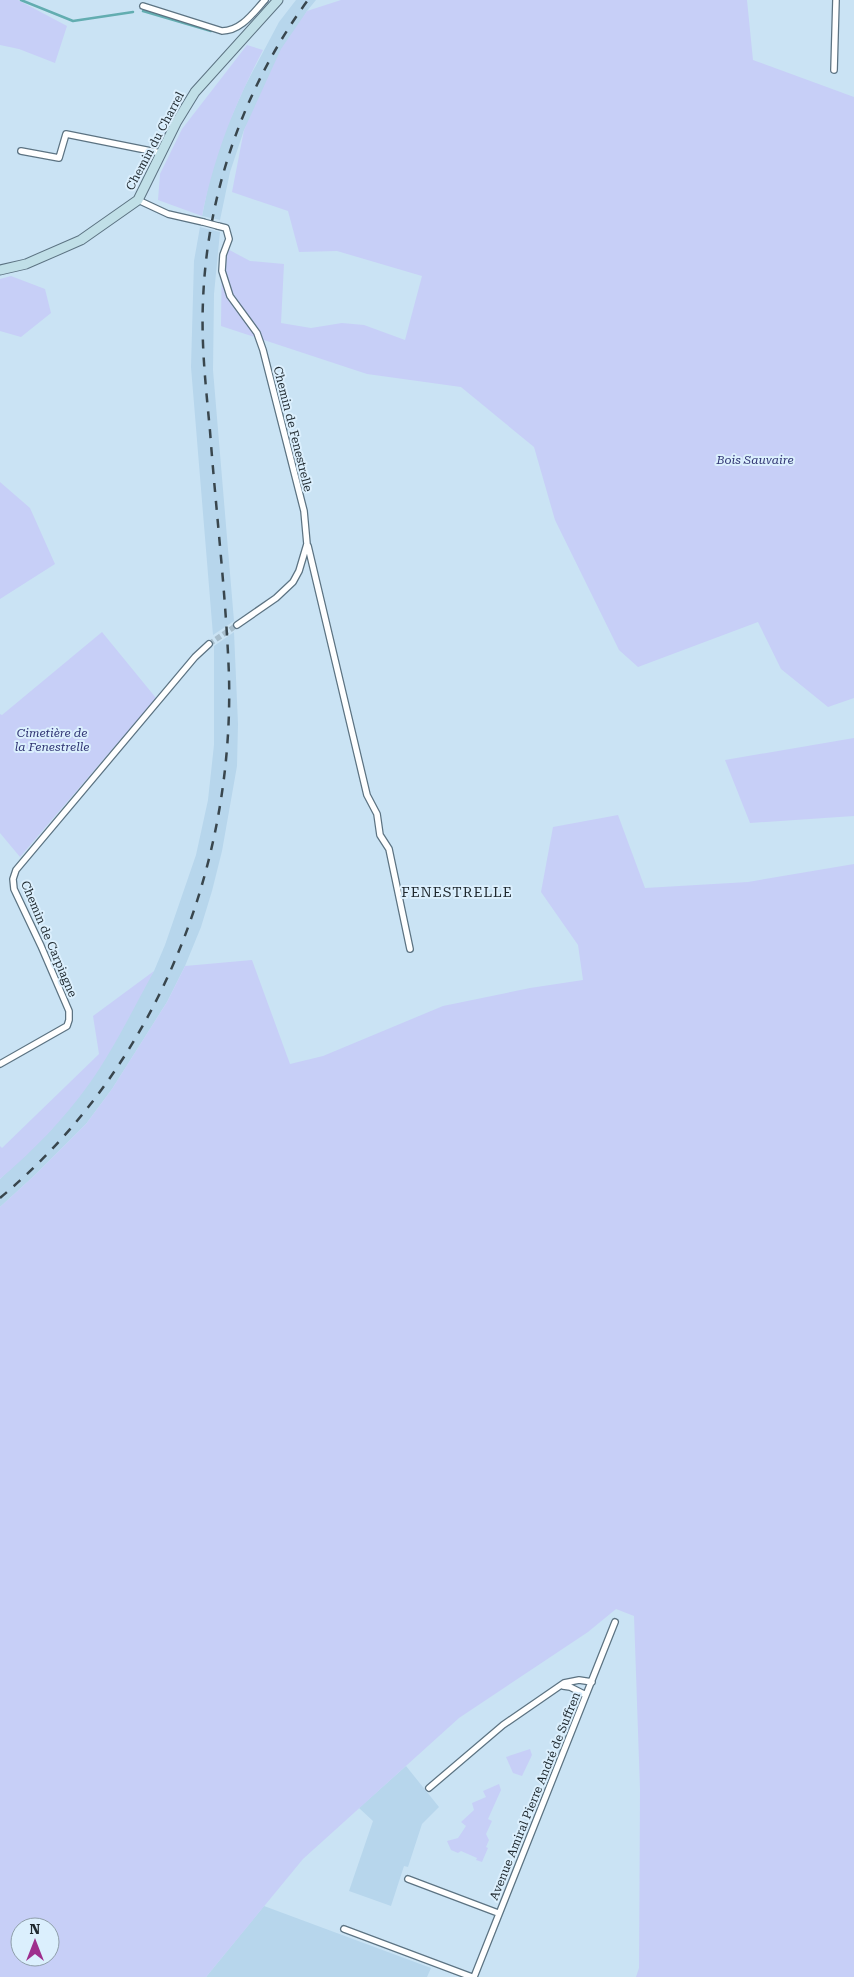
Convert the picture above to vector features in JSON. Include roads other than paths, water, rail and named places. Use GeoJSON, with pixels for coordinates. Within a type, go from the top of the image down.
{"type":"FeatureCollection","features":[{"type":"Feature","properties":{"kind":"street"},"geometry":{"type":"LineString","coordinates":[[143,6],[222,31],[232,31],[239,27],[265,0]]}},
{"type":"Feature","properties":{"kind":"street","name":"Chemin du Charrel"},"geometry":{"type":"LineString","coordinates":[[0,270],[26,264],[81,240],[138,200],[176,123],[195,92],[278,0]]}},
{"type":"Feature","properties":{"kind":"street"},"geometry":{"type":"LineString","coordinates":[[834,70],[836,0]]}},
{"type":"Feature","properties":{"kind":"street"},"geometry":{"type":"LineString","coordinates":[[22,151],[60,158],[66,134],[161,153]]}},
{"type":"Feature","properties":{"kind":"street","name":"Chemin de Fenestrelle"},"geometry":{"type":"LineString","coordinates":[[138,200],[168,214],[226,228],[229,239],[223,255],[222,271],[230,296],[257,333],[263,350],[304,511],[307,544],[299,571],[293,582],[276,598],[237,624]]}},
{"type":"Feature","properties":{"kind":"street"},"geometry":{"type":"LineString","coordinates":[[307,544],[367,795],[377,814],[380,835],[389,849],[410,949]]}},
{"type":"Feature","properties":{"kind":"street","name":"Chemin de Carpiagne"},"geometry":{"type":"LineString","coordinates":[[0,1064],[67,1026],[70,1020],[69,1011],[62,994],[14,889],[13,879],[16,870],[195,657],[209,644]]}},
{"type":"Feature","properties":{"kind":"street","name":"Avenue Amiral Pierre André de Suffren"},"geometry":{"type":"LineString","coordinates":[[473,1977],[615,1622]]}},
{"type":"Feature","properties":{"kind":"street"},"geometry":{"type":"LineString","coordinates":[[429,1788],[476,1746],[503,1725],[561,1686],[579,1680],[592,1682]]}},
{"type":"Feature","properties":{"kind":"street"},"geometry":{"type":"LineString","coordinates":[[561,1686],[570,1687],[586,1695]]}},
{"type":"Feature","properties":{"kind":"street"},"geometry":{"type":"LineString","coordinates":[[408,1879],[498,1913]]}},
{"type":"Feature","properties":{"kind":"street"},"geometry":{"type":"LineString","coordinates":[[344,1930],[450,1972],[473,1977]]}},
{"type":"Feature","properties":{"kind":"waterway"},"geometry":{"type":"LineString","coordinates":[[21,0],[73,21],[133,12]]}},
{"type":"Feature","properties":{"kind":"waterway"},"geometry":{"type":"LineString","coordinates":[[143,11],[211,31]]}},
{"type":"Feature","properties":{"kind":"tunnel"},"geometry":{"type":"LineString","coordinates":[[209,644],[237,625]]}},
{"type":"Feature","properties":{"kind":"railway"},"geometry":{"type":"LineString","coordinates":[[0,1198],[54,1147],[101,1090],[141,1029],[174,963],[199,894],[217,823],[227,750],[229,676],[203,350],[203,301],[206,261],[221,181],[233,143],[265,69],[285,33],[308,0]]}},
{"type":"Feature","properties":{"kind":"district","name":"FENESTRELLE"},"geometry":{"type":"Point","coordinates":[457,892]}},
{"type":"Feature","properties":{"kind":"park label","name":"Bois Sauvaire"},"geometry":{"type":"Point","coordinates":[755,460]}},
{"type":"Feature","properties":{"kind":"park label","name":"Cimetière de la Fenestrelle"},"geometry":{"type":"Point","coordinates":[52,740]}}]}
